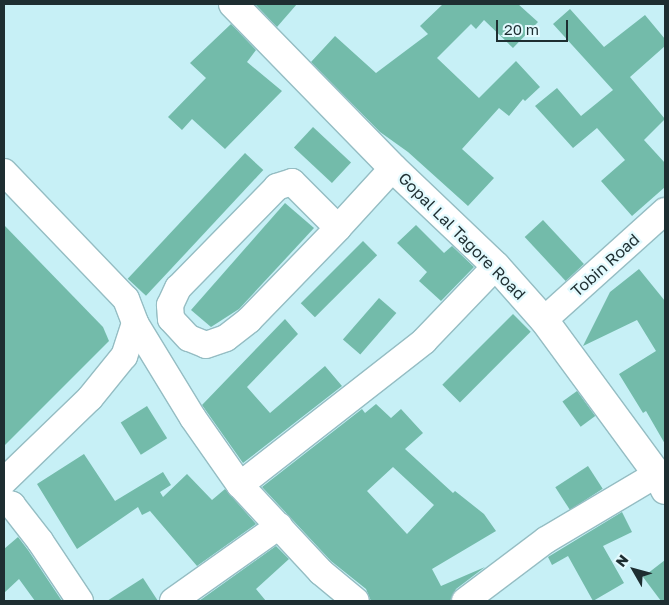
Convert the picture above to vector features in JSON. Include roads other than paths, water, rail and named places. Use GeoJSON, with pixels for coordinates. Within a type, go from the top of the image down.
{"type":"FeatureCollection","features":[{"type":"Feature","properties":{"kind":"street","name":"Gopal Lal Tagore Road"},"geometry":{"type":"LineString","coordinates":[[233,4],[393,168],[496,266],[544,320],[661,482]]}},
{"type":"Feature","properties":{"kind":"street"},"geometry":{"type":"LineString","coordinates":[[338,228],[292,182],[277,187],[178,288],[170,305],[171,319],[189,338],[206,345],[226,338],[249,320],[338,228],[393,168]]}},
{"type":"Feature","properties":{"kind":"street"},"geometry":{"type":"LineString","coordinates":[[4,172],[126,299],[135,323],[193,418],[240,485],[321,572],[356,601]]}},
{"type":"Feature","properties":{"kind":"street","name":"Tobin Road"},"geometry":{"type":"LineString","coordinates":[[544,320],[665,211]]}},
{"type":"Feature","properties":{"kind":"street"},"geometry":{"type":"LineString","coordinates":[[240,485],[424,341],[496,266]]}},
{"type":"Feature","properties":{"kind":"street"},"geometry":{"type":"LineString","coordinates":[[4,481],[90,398],[124,356],[135,323]]}},
{"type":"Feature","properties":{"kind":"street"},"geometry":{"type":"LineString","coordinates":[[465,601],[546,540],[661,482]]}},
{"type":"Feature","properties":{"kind":"street"},"geometry":{"type":"LineString","coordinates":[[4,502],[12,505],[40,541],[80,601]]}},
{"type":"Feature","properties":{"kind":"street"},"geometry":{"type":"LineString","coordinates":[[174,601],[279,526]]}}]}
